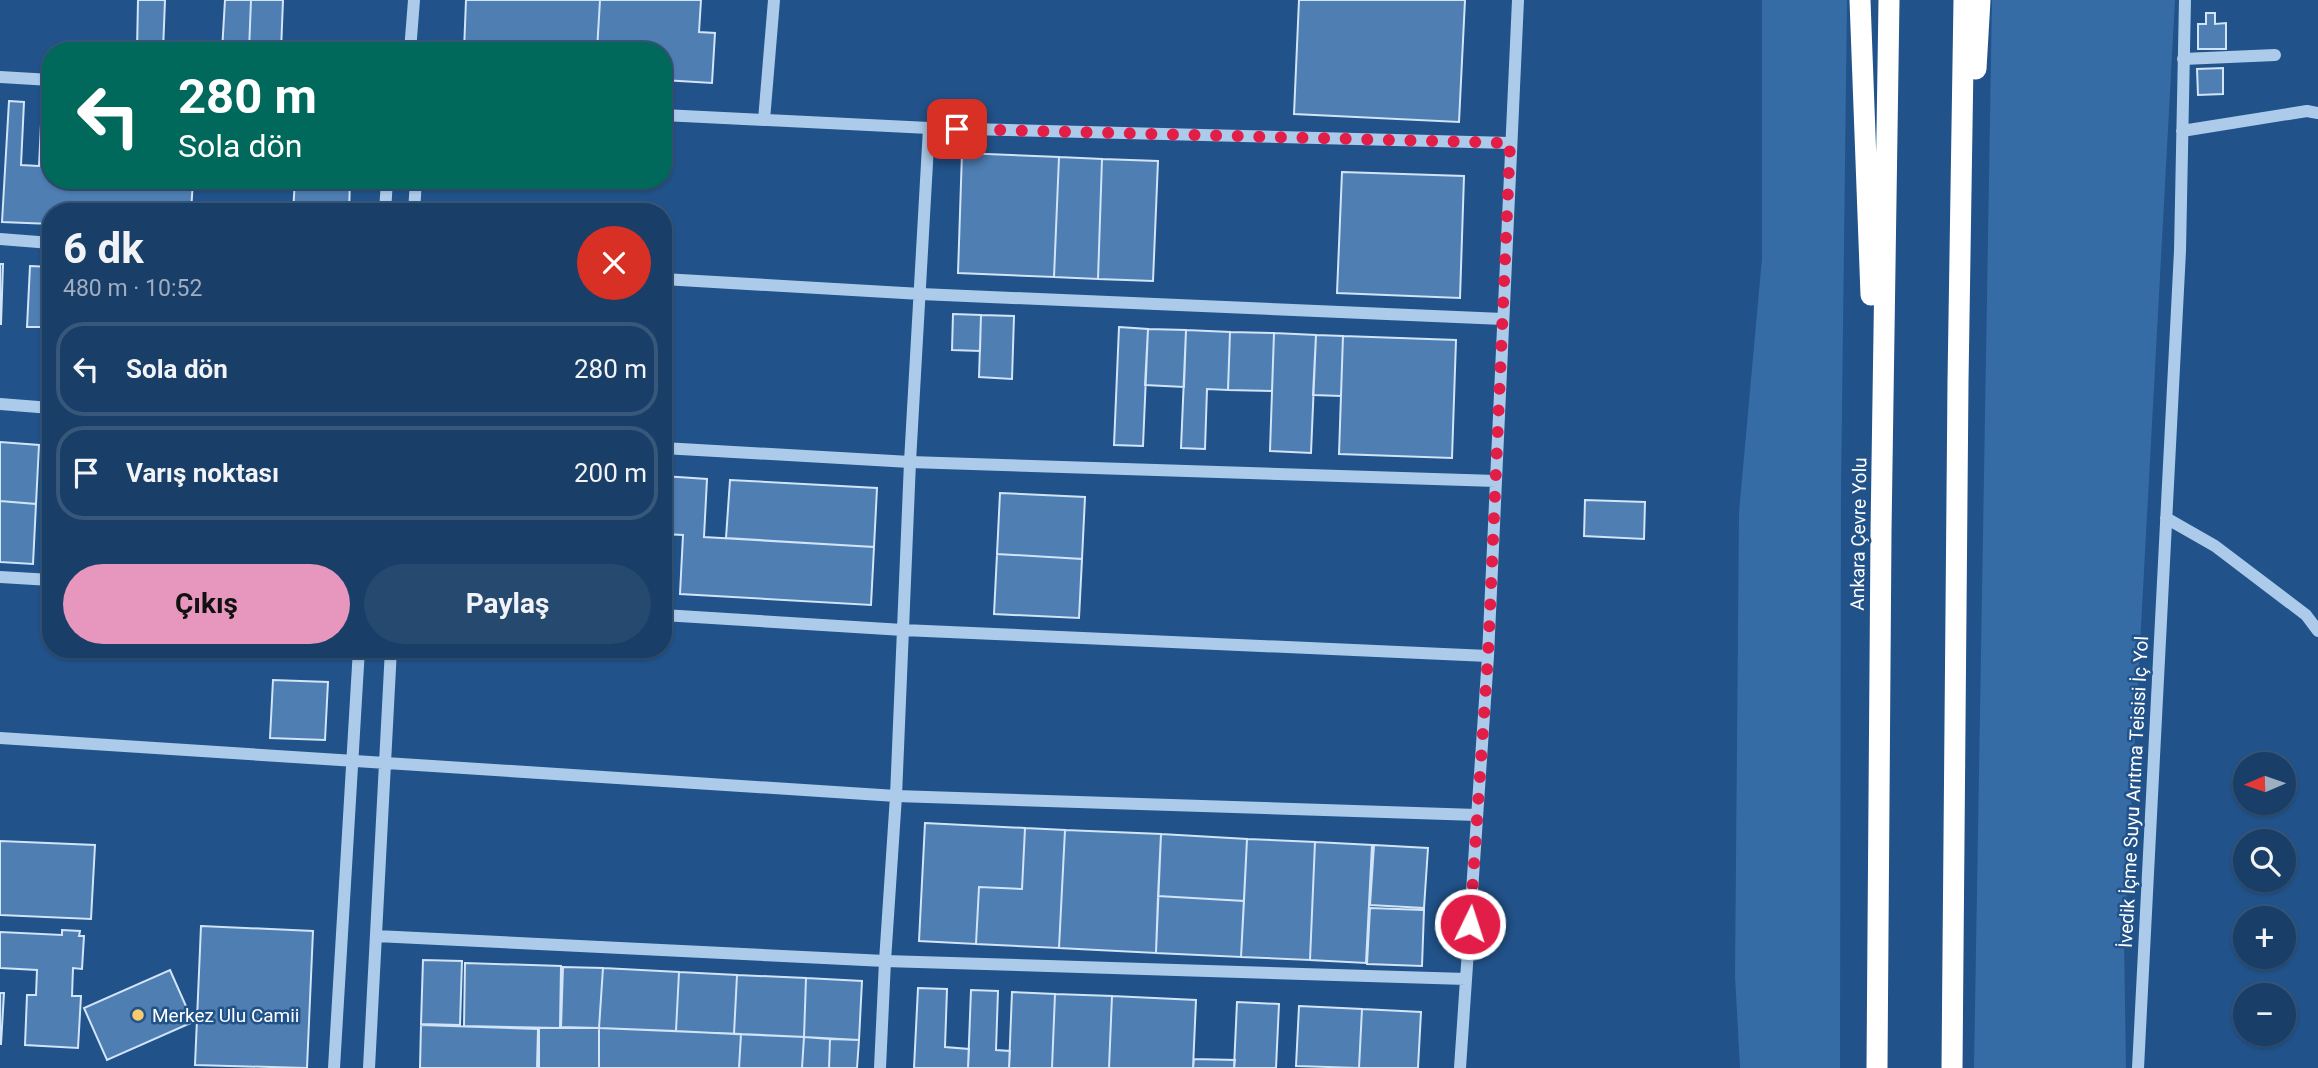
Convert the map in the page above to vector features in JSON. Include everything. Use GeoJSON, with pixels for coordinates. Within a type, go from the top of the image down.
{"type":"FeatureCollection","features":[{"type":"Feature","properties":{"kind":"highway"},"geometry":{"type":"LineString","coordinates":[[1860,0],[1881,532]]}},
{"type":"Feature","properties":{"kind":"highway","name":"Ankara Çevre Yolu"},"geometry":{"type":"LineString","coordinates":[[1877,1068],[1889,0]]}},
{"type":"Feature","properties":{"kind":"highway"},"geometry":{"type":"LineString","coordinates":[[1952,1068],[1964,0]]}},
{"type":"Feature","properties":{"kind":"highway"},"geometry":{"type":"LineString","coordinates":[[1958,382],[1980,0]]}},
{"type":"Feature","properties":{"kind":"street"},"geometry":{"type":"LineString","coordinates":[[411,42],[414,0]]}},
{"type":"Feature","properties":{"kind":"street"},"geometry":{"type":"LineString","coordinates":[[764,120],[774,0]]}},
{"type":"Feature","properties":{"kind":"street"},"geometry":{"type":"LineString","coordinates":[[1460,1068],[1488,656],[1518,0]]}},
{"type":"Feature","properties":{"kind":"street","name":"İvedik İçme Suyu Arıtma Teisisi İç Yol"},"geometry":{"type":"LineString","coordinates":[[2138,1068],[2179,264],[2185,0]]}},
{"type":"Feature","properties":{"kind":"street"},"geometry":{"type":"LineString","coordinates":[[2183,59],[2275,55]]}},
{"type":"Feature","properties":{"kind":"street"},"geometry":{"type":"LineString","coordinates":[[0,76],[42,79]]}},
{"type":"Feature","properties":{"kind":"street"},"geometry":{"type":"LineString","coordinates":[[2182,131],[2306,111],[2318,113]]}},
{"type":"Feature","properties":{"kind":"street"},"geometry":{"type":"LineString","coordinates":[[672,115],[929,128],[1510,143]]}},
{"type":"Feature","properties":{"kind":"street"},"geometry":{"type":"LineString","coordinates":[[880,1068],[929,128]]}},
{"type":"Feature","properties":{"kind":"street"},"geometry":{"type":"LineString","coordinates":[[0,240],[42,242]]}},
{"type":"Feature","properties":{"kind":"street"},"geometry":{"type":"LineString","coordinates":[[672,280],[921,294],[1503,319]]}},
{"type":"Feature","properties":{"kind":"street"},"geometry":{"type":"LineString","coordinates":[[0,404],[42,407]]}},
{"type":"Feature","properties":{"kind":"street"},"geometry":{"type":"LineString","coordinates":[[672,448],[910,462],[1496,481]]}},
{"type":"Feature","properties":{"kind":"street"},"geometry":{"type":"LineString","coordinates":[[2166,519],[2215,546],[2306,615],[2318,631]]}},
{"type":"Feature","properties":{"kind":"street"},"geometry":{"type":"LineString","coordinates":[[0,577],[42,579]]}},
{"type":"Feature","properties":{"kind":"street"},"geometry":{"type":"LineString","coordinates":[[672,616],[903,630],[1488,656]]}},
{"type":"Feature","properties":{"kind":"street"},"geometry":{"type":"LineString","coordinates":[[334,1068],[358,658]]}},
{"type":"Feature","properties":{"kind":"street"},"geometry":{"type":"LineString","coordinates":[[369,1068],[391,658]]}},
{"type":"Feature","properties":{"kind":"street"},"geometry":{"type":"LineString","coordinates":[[0,738],[896,796],[1477,815]]}},
{"type":"Feature","properties":{"kind":"street"},"geometry":{"type":"LineString","coordinates":[[376,936],[885,961],[1466,979]]}},
{"type":"Feature","properties":{"kind":"shaded area"},"geometry":{"type":"Polygon","coordinates":[[[1762,0],[1847,0],[1841,491],[1840,1068],[1740,1068],[1735,976],[1739,512],[1762,258],[1762,0]]]}},
{"type":"Feature","properties":{"kind":"shaded area"},"geometry":{"type":"Polygon","coordinates":[[[1992,0],[2175,0],[2124,940],[2126,1068],[1974,1068],[1992,0]]]}},
{"type":"Feature","properties":{"kind":"building"},"geometry":{"type":"Polygon","coordinates":[[[138,0],[165,0],[163,42],[137,42],[138,0]]]}},
{"type":"Feature","properties":{"kind":"building"},"geometry":{"type":"Polygon","coordinates":[[[225,0],[251,0],[249,42],[223,42],[225,0]]]}},
{"type":"Feature","properties":{"kind":"building"},"geometry":{"type":"Polygon","coordinates":[[[251,0],[283,0],[281,42],[249,42],[251,0]]]}},
{"type":"Feature","properties":{"kind":"building"},"geometry":{"type":"Polygon","coordinates":[[[466,0],[600,0],[598,42],[464,42],[466,0]]]}},
{"type":"Feature","properties":{"kind":"building"},"geometry":{"type":"Polygon","coordinates":[[[600,0],[701,0],[699,32],[715,33],[712,83],[672,81],[672,42],[598,42],[600,0]]]}},
{"type":"Feature","properties":{"kind":"building"},"geometry":{"type":"Polygon","coordinates":[[[1299,0],[1465,0],[1459,122],[1294,114],[1299,0]]]}},
{"type":"Feature","properties":{"kind":"building"},"geometry":{"type":"Polygon","coordinates":[[[2206,13],[2215,13],[2215,24],[2226,23],[2226,49],[2198,49],[2198,24],[2206,24],[2206,13]]]}},
{"type":"Feature","properties":{"kind":"building"},"geometry":{"type":"Polygon","coordinates":[[[2223,68],[2223,94],[2198,95],[2197,69],[2223,68]]]}},
{"type":"Feature","properties":{"kind":"building"},"geometry":{"type":"Polygon","coordinates":[[[9,101],[24,102],[21,165],[39,166],[42,103],[42,189],[192,189],[192,203],[42,203],[42,224],[2,222],[9,101]]]}},
{"type":"Feature","properties":{"kind":"building"},"geometry":{"type":"Polygon","coordinates":[[[962,153],[1059,157],[1054,277],[958,273],[962,153]]]}},
{"type":"Feature","properties":{"kind":"building"},"geometry":{"type":"Polygon","coordinates":[[[1059,157],[1102,159],[1098,279],[1054,277],[1059,157]]]}},
{"type":"Feature","properties":{"kind":"building"},"geometry":{"type":"Polygon","coordinates":[[[1102,159],[1158,161],[1153,281],[1098,279],[1102,159]]]}},
{"type":"Feature","properties":{"kind":"building"},"geometry":{"type":"Polygon","coordinates":[[[1342,172],[1464,176],[1460,298],[1337,293],[1342,172]]]}},
{"type":"Feature","properties":{"kind":"building"},"geometry":{"type":"Polygon","coordinates":[[[294,189],[350,189],[349,203],[294,203],[294,189]]]}},
{"type":"Feature","properties":{"kind":"building"},"geometry":{"type":"Polygon","coordinates":[[[0,264],[3,264],[1,324],[0,324],[0,264]]]}},
{"type":"Feature","properties":{"kind":"building"},"geometry":{"type":"Polygon","coordinates":[[[30,266],[42,267],[42,327],[27,327],[30,266]]]}},
{"type":"Feature","properties":{"kind":"building"},"geometry":{"type":"Polygon","coordinates":[[[953,314],[981,315],[980,351],[952,350],[953,314]]]}},
{"type":"Feature","properties":{"kind":"building"},"geometry":{"type":"Polygon","coordinates":[[[981,315],[1014,316],[1012,379],[979,377],[981,315]]]}},
{"type":"Feature","properties":{"kind":"building"},"geometry":{"type":"Polygon","coordinates":[[[1119,327],[1148,329],[1143,446],[1114,445],[1119,327]]]}},
{"type":"Feature","properties":{"kind":"building"},"geometry":{"type":"Polygon","coordinates":[[[1148,329],[1186,330],[1184,387],[1145,385],[1148,329]]]}},
{"type":"Feature","properties":{"kind":"building"},"geometry":{"type":"Polygon","coordinates":[[[1186,330],[1230,332],[1228,390],[1207,389],[1205,449],[1181,448],[1186,330]]]}},
{"type":"Feature","properties":{"kind":"building"},"geometry":{"type":"Polygon","coordinates":[[[1230,332],[1274,333],[1272,391],[1228,390],[1230,332]]]}},
{"type":"Feature","properties":{"kind":"building"},"geometry":{"type":"Polygon","coordinates":[[[1274,333],[1316,335],[1311,453],[1270,451],[1274,333]]]}},
{"type":"Feature","properties":{"kind":"building"},"geometry":{"type":"Polygon","coordinates":[[[1316,335],[1343,336],[1341,396],[1313,395],[1316,335]]]}},
{"type":"Feature","properties":{"kind":"building"},"geometry":{"type":"Polygon","coordinates":[[[1343,336],[1456,340],[1452,458],[1339,454],[1343,336]]]}},
{"type":"Feature","properties":{"kind":"building"},"geometry":{"type":"Polygon","coordinates":[[[0,442],[39,445],[36,504],[0,501],[0,442]]]}},
{"type":"Feature","properties":{"kind":"building"},"geometry":{"type":"Polygon","coordinates":[[[672,477],[707,479],[704,537],[874,547],[871,605],[680,594],[683,535],[672,534],[672,477]]]}},
{"type":"Feature","properties":{"kind":"building"},"geometry":{"type":"Polygon","coordinates":[[[730,480],[877,488],[874,547],[726,538],[730,480]]]}},
{"type":"Feature","properties":{"kind":"building"},"geometry":{"type":"Polygon","coordinates":[[[1000,493],[1085,497],[1082,559],[997,554],[1000,493]]]}},
{"type":"Feature","properties":{"kind":"building"},"geometry":{"type":"Polygon","coordinates":[[[1585,500],[1645,502],[1644,539],[1584,536],[1585,500]]]}},
{"type":"Feature","properties":{"kind":"building"},"geometry":{"type":"Polygon","coordinates":[[[0,501],[36,504],[33,564],[0,562],[0,501]]]}},
{"type":"Feature","properties":{"kind":"building"},"geometry":{"type":"Polygon","coordinates":[[[997,554],[1082,559],[1079,618],[994,614],[997,554]]]}},
{"type":"Feature","properties":{"kind":"building"},"geometry":{"type":"Polygon","coordinates":[[[273,680],[328,682],[325,740],[270,738],[273,680]]]}},
{"type":"Feature","properties":{"kind":"building"},"geometry":{"type":"Polygon","coordinates":[[[925,823],[1025,828],[1022,889],[979,887],[976,944],[919,941],[925,823]]]}},
{"type":"Feature","properties":{"kind":"building"},"geometry":{"type":"Polygon","coordinates":[[[1025,828],[1065,830],[1059,948],[976,944],[979,887],[1022,889],[1025,828]]]}},
{"type":"Feature","properties":{"kind":"building"},"geometry":{"type":"Polygon","coordinates":[[[1065,830],[1161,834],[1156,953],[1059,948],[1065,830]]]}},
{"type":"Feature","properties":{"kind":"building"},"geometry":{"type":"Polygon","coordinates":[[[1161,834],[1247,839],[1244,901],[1158,896],[1161,834]]]}},
{"type":"Feature","properties":{"kind":"building"},"geometry":{"type":"Polygon","coordinates":[[[1247,839],[1315,842],[1310,960],[1241,957],[1247,839]]]}},
{"type":"Feature","properties":{"kind":"building"},"geometry":{"type":"Polygon","coordinates":[[[0,841],[95,845],[91,919],[0,915],[0,841]]]}},
{"type":"Feature","properties":{"kind":"building"},"geometry":{"type":"Polygon","coordinates":[[[1315,842],[1372,845],[1366,963],[1310,960],[1315,842]]]}},
{"type":"Feature","properties":{"kind":"building"},"geometry":{"type":"Polygon","coordinates":[[[1374,845],[1428,848],[1424,908],[1370,905],[1374,845]]]}},
{"type":"Feature","properties":{"kind":"building"},"geometry":{"type":"Polygon","coordinates":[[[1158,896],[1244,901],[1241,957],[1156,953],[1158,896]]]}},
{"type":"Feature","properties":{"kind":"building"},"geometry":{"type":"Polygon","coordinates":[[[1370,908],[1424,910],[1422,966],[1367,964],[1370,908]]]}},
{"type":"Feature","properties":{"kind":"building"},"geometry":{"type":"Polygon","coordinates":[[[201,926],[313,931],[307,1068],[195,1065],[201,926]]]}},
{"type":"Feature","properties":{"kind":"building"},"geometry":{"type":"Polygon","coordinates":[[[62,930],[80,931],[79,936],[84,936],[82,969],[73,968],[72,996],[81,996],[78,1048],[25,1045],[27,995],[36,995],[37,970],[0,968],[0,932],[62,935],[62,930]]]}},
{"type":"Feature","properties":{"kind":"building"},"geometry":{"type":"Polygon","coordinates":[[[423,960],[462,961],[460,1025],[421,1024],[423,960]]]}},
{"type":"Feature","properties":{"kind":"building"},"geometry":{"type":"Polygon","coordinates":[[[465,963],[561,966],[560,1028],[464,1026],[465,963]]]}},
{"type":"Feature","properties":{"kind":"building"},"geometry":{"type":"Polygon","coordinates":[[[563,967],[603,968],[599,1028],[561,1027],[563,967]]]}},
{"type":"Feature","properties":{"kind":"building"},"geometry":{"type":"Polygon","coordinates":[[[603,968],[679,972],[676,1031],[599,1028],[603,968]]]}},
{"type":"Feature","properties":{"kind":"building","name":"Merkez Ulu Camii"},"geometry":{"type":"Polygon","coordinates":[[[170,970],[193,1022],[107,1060],[84,1008],[170,970]]]}},
{"type":"Feature","properties":{"kind":"building"},"geometry":{"type":"Polygon","coordinates":[[[679,972],[737,975],[734,1034],[676,1031],[679,972]]]}},
{"type":"Feature","properties":{"kind":"building"},"geometry":{"type":"Polygon","coordinates":[[[737,975],[806,978],[804,1037],[734,1034],[737,975]]]}},
{"type":"Feature","properties":{"kind":"building"},"geometry":{"type":"Polygon","coordinates":[[[806,978],[862,981],[859,1040],[804,1037],[806,978]]]}},
{"type":"Feature","properties":{"kind":"building"},"geometry":{"type":"Polygon","coordinates":[[[918,988],[947,989],[945,1047],[969,1049],[968,1068],[914,1068],[918,988]]]}},
{"type":"Feature","properties":{"kind":"building"},"geometry":{"type":"Polygon","coordinates":[[[971,990],[998,991],[996,1050],[1010,1051],[1009,1068],[968,1068],[971,990]]]}},
{"type":"Feature","properties":{"kind":"building"},"geometry":{"type":"Polygon","coordinates":[[[1012,992],[1055,994],[1052,1068],[1009,1068],[1012,992]]]}},
{"type":"Feature","properties":{"kind":"building"},"geometry":{"type":"Polygon","coordinates":[[[0,993],[4,993],[1,1044],[0,1044],[0,993]]]}},
{"type":"Feature","properties":{"kind":"building"},"geometry":{"type":"Polygon","coordinates":[[[1055,994],[1112,996],[1109,1068],[1052,1068],[1055,994]]]}},
{"type":"Feature","properties":{"kind":"building"},"geometry":{"type":"Polygon","coordinates":[[[1112,996],[1196,1000],[1193,1068],[1109,1068],[1112,996]]]}},
{"type":"Feature","properties":{"kind":"building"},"geometry":{"type":"Polygon","coordinates":[[[1237,1002],[1279,1004],[1276,1068],[1234,1068],[1237,1002]]]}},
{"type":"Feature","properties":{"kind":"building"},"geometry":{"type":"Polygon","coordinates":[[[1299,1006],[1362,1009],[1359,1068],[1296,1066],[1299,1006]]]}},
{"type":"Feature","properties":{"kind":"building"},"geometry":{"type":"Polygon","coordinates":[[[1362,1009],[1421,1012],[1418,1068],[1359,1068],[1362,1009]]]}},
{"type":"Feature","properties":{"kind":"building"},"geometry":{"type":"Polygon","coordinates":[[[421,1025],[538,1029],[537,1068],[420,1068],[421,1025]]]}},
{"type":"Feature","properties":{"kind":"building"},"geometry":{"type":"Polygon","coordinates":[[[539,1028],[599,1028],[599,1068],[539,1068],[539,1028]]]}},
{"type":"Feature","properties":{"kind":"building"},"geometry":{"type":"Polygon","coordinates":[[[599,1028],[741,1034],[739,1068],[599,1068],[599,1028]]]}},
{"type":"Feature","properties":{"kind":"building"},"geometry":{"type":"Polygon","coordinates":[[[741,1034],[804,1037],[802,1068],[739,1068],[741,1034]]]}},
{"type":"Feature","properties":{"kind":"building"},"geometry":{"type":"Polygon","coordinates":[[[804,1037],[830,1039],[829,1068],[802,1068],[804,1037]]]}},
{"type":"Feature","properties":{"kind":"building"},"geometry":{"type":"Polygon","coordinates":[[[830,1039],[859,1040],[857,1068],[829,1068],[830,1039]]]}},
{"type":"Feature","properties":{"kind":"building"},"geometry":{"type":"Polygon","coordinates":[[[1194,1059],[1235,1060],[1234,1068],[1193,1068],[1194,1059]]]}},
{"type":"Feature","properties":{"kind":"place","name":"Merkez Ulu Camii"},"geometry":{"type":"Point","coordinates":[138,1015]}},
{"type":"Feature","properties":{"kind":"route"},"geometry":{"type":"LineString","coordinates":[[957,129],[1510,143],[1488,656],[1470,924]]}}]}
